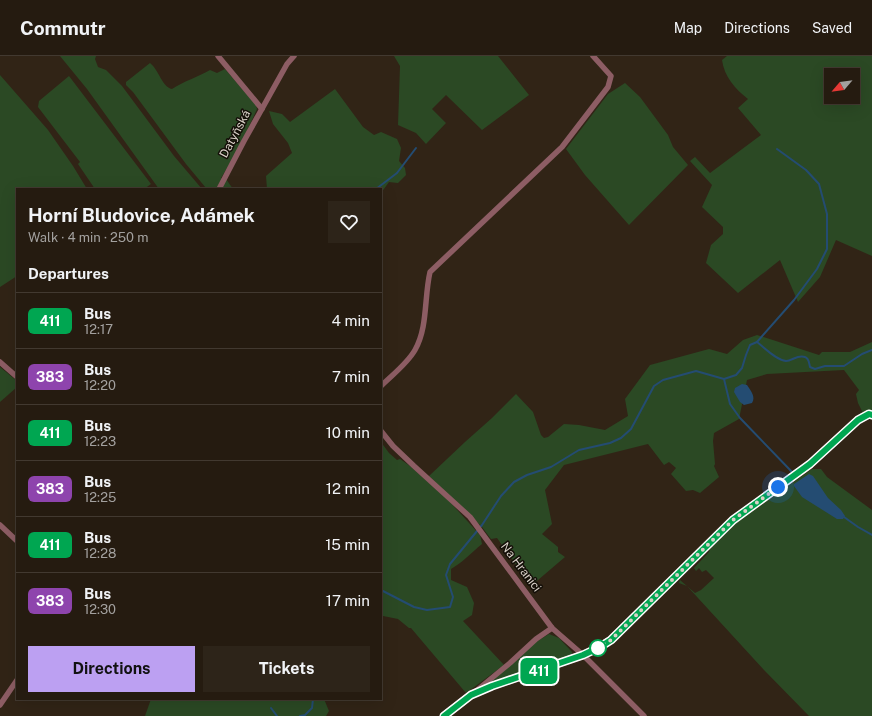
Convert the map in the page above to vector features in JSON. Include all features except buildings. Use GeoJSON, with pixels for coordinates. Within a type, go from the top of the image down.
{"type":"FeatureCollection","features":[{"type":"Feature","properties":{"kind":"street","name":"Datyňská"},"geometry":{"type":"LineString","coordinates":[[218,56],[262,109],[220,188]]}},
{"type":"Feature","properties":{"kind":"street"},"geometry":{"type":"LineString","coordinates":[[262,109],[287,64],[294,56]]}},
{"type":"Feature","properties":{"kind":"street"},"geometry":{"type":"LineString","coordinates":[[382,385],[407,361],[415,351],[421,338],[427,285],[430,272],[562,147],[608,87],[611,76],[593,56]]}},
{"type":"Feature","properties":{"kind":"street"},"geometry":{"type":"LineString","coordinates":[[0,362],[16,376]]}},
{"type":"Feature","properties":{"kind":"street"},"geometry":{"type":"LineString","coordinates":[[471,695],[492,686],[583,655],[611,640],[733,520],[810,464],[858,420],[869,414],[872,415]]}},
{"type":"Feature","properties":{"kind":"street","name":"Na Hranici"},"geometry":{"type":"LineString","coordinates":[[382,432],[414,466],[470,516],[552,628],[583,655],[644,716]]}},
{"type":"Feature","properties":{"kind":"street"},"geometry":{"type":"LineString","coordinates":[[0,525],[16,540]]}},
{"type":"Feature","properties":{"kind":"street"},"geometry":{"type":"LineString","coordinates":[[444,716],[471,695],[536,639],[552,628]]}},
{"type":"Feature","properties":{"kind":"street"},"geometry":{"type":"LineString","coordinates":[[0,705],[16,681]]}},
{"type":"Feature","properties":{"kind":"green space"},"geometry":{"type":"Polygon","coordinates":[[[60,56],[96,56],[95,59],[98,67],[106,70],[122,86],[174,156],[201,188],[158,188],[87,89],[60,56]]]}},
{"type":"Feature","properties":{"kind":"green space"},"geometry":{"type":"Polygon","coordinates":[[[394,56],[498,56],[529,95],[482,130],[446,95],[432,109],[446,123],[426,144],[416,133],[398,125],[400,66],[394,56]]]}},
{"type":"Feature","properties":{"kind":"green space"},"geometry":{"type":"Polygon","coordinates":[[[727,56],[872,56],[872,256],[836,240],[820,277],[798,302],[780,260],[738,293],[706,263],[711,245],[723,234],[723,227],[702,207],[712,185],[690,161],[695,157],[710,173],[761,135],[738,108],[748,99],[731,82],[723,66],[722,60],[727,56]]]}},
{"type":"Feature","properties":{"kind":"green space"},"geometry":{"type":"Polygon","coordinates":[[[150,63],[163,82],[172,89],[210,70],[217,73],[225,69],[256,105],[257,109],[236,153],[221,178],[226,179],[232,188],[206,188],[186,164],[133,92],[126,85],[126,82],[150,63]]]}},
{"type":"Feature","properties":{"kind":"green space"},"geometry":{"type":"Polygon","coordinates":[[[0,75],[48,130],[86,188],[16,188],[16,277],[0,287],[0,75]]]}},
{"type":"Feature","properties":{"kind":"green space"},"geometry":{"type":"Polygon","coordinates":[[[69,76],[151,184],[145,188],[94,188],[78,164],[80,162],[38,107],[39,101],[69,76]]]}},
{"type":"Feature","properties":{"kind":"green space"},"geometry":{"type":"Polygon","coordinates":[[[625,83],[640,97],[668,135],[673,147],[688,165],[629,225],[585,175],[566,149],[608,94],[625,83]]]}},
{"type":"Feature","properties":{"kind":"green space"},"geometry":{"type":"Polygon","coordinates":[[[335,89],[363,127],[374,135],[381,132],[397,139],[401,148],[399,161],[405,168],[406,175],[398,183],[389,182],[382,192],[382,188],[267,188],[266,176],[292,153],[288,143],[273,124],[269,111],[282,114],[290,122],[335,89]]]}},
{"type":"Feature","properties":{"kind":"green space"},"geometry":{"type":"Polygon","coordinates":[[[757,335],[819,355],[822,352],[850,352],[872,342],[872,411],[863,413],[858,403],[856,394],[859,390],[844,370],[767,374],[747,380],[739,419],[714,433],[714,466],[719,477],[700,493],[693,490],[686,491],[671,474],[676,468],[669,462],[664,465],[648,444],[564,465],[545,490],[552,524],[542,534],[558,547],[558,552],[565,557],[531,586],[497,538],[491,539],[482,527],[429,476],[516,394],[533,412],[541,435],[544,438],[548,437],[564,424],[605,430],[628,416],[625,399],[650,365],[709,349],[727,354],[743,340],[757,335]]]}},
{"type":"Feature","properties":{"kind":"green space"},"geometry":{"type":"Polygon","coordinates":[[[0,367],[16,380],[16,388],[0,402],[0,367]]]}},
{"type":"Feature","properties":{"kind":"green space"},"geometry":{"type":"Polygon","coordinates":[[[382,443],[389,453],[397,460],[400,459],[410,466],[449,501],[480,535],[482,544],[451,569],[451,580],[467,587],[474,603],[472,615],[463,621],[504,665],[466,693],[411,628],[398,619],[382,617],[382,443]]]}},
{"type":"Feature","properties":{"kind":"green space"},"geometry":{"type":"Polygon","coordinates":[[[812,469],[821,469],[827,477],[872,510],[872,716],[809,716],[764,670],[687,586],[695,593],[701,590],[714,578],[706,570],[702,572],[699,568],[696,571],[694,568],[734,523],[812,469]]]}},
{"type":"Feature","properties":{"kind":"green space"},"geometry":{"type":"Polygon","coordinates":[[[680,580],[687,586],[679,583],[680,580]]]}},
{"type":"Feature","properties":{"kind":"green space"},"geometry":{"type":"Polygon","coordinates":[[[549,634],[559,638],[572,652],[572,655],[487,684],[536,642],[549,634]]]}},
{"type":"Feature","properties":{"kind":"green space"},"geometry":{"type":"Polygon","coordinates":[[[151,700],[324,700],[329,711],[326,716],[145,716],[151,700]]]}},
{"type":"Feature","properties":{"kind":"water"},"geometry":{"type":"Polygon","coordinates":[[[742,384],[747,385],[751,392],[753,396],[752,403],[744,405],[740,402],[734,392],[735,388],[742,384]]]}},
{"type":"Feature","properties":{"kind":"water"},"geometry":{"type":"Polygon","coordinates":[[[809,474],[813,476],[828,498],[841,510],[845,516],[843,519],[837,519],[802,497],[794,484],[809,474]]]}},
{"type":"Feature","properties":{"kind":"waterway"},"geometry":{"type":"LineString","coordinates":[[377,188],[397,173],[416,148]]}},
{"type":"Feature","properties":{"kind":"waterway"},"geometry":{"type":"LineString","coordinates":[[757,342],[794,300],[817,269],[827,249],[827,214],[819,184],[806,170],[777,149]]}},
{"type":"Feature","properties":{"kind":"waterway"},"geometry":{"type":"LineString","coordinates":[[382,591],[414,607],[427,610],[450,607],[453,597],[446,575],[450,564],[482,525],[501,496],[514,482],[527,475],[551,467],[579,450],[610,443],[621,438],[631,429],[654,386],[663,380],[696,371],[724,379],[736,375],[742,368],[750,345],[757,342],[782,360],[788,361],[800,356],[807,358],[810,367],[815,369],[825,366],[844,366],[862,354],[872,350]]}},
{"type":"Feature","properties":{"kind":"waterway"},"geometry":{"type":"LineString","coordinates":[[724,379],[730,404],[740,418],[793,473]]}},
{"type":"Feature","properties":{"kind":"waterway"},"geometry":{"type":"LineString","coordinates":[[844,517],[872,535]]}},
{"type":"Feature","properties":{"kind":"waterway"},"geometry":{"type":"LineString","coordinates":[[300,716],[305,715],[312,708],[313,700]]}},
{"type":"Feature","properties":{"kind":"waterway"},"geometry":{"type":"LineString","coordinates":[[271,708],[277,716]]}},
{"type":"Feature","properties":{"kind":"bus line","name":"411"},"geometry":{"type":"LineString","coordinates":[[444,716],[471,695],[492,686],[583,655],[611,640],[733,520],[810,464],[858,420],[869,414],[872,415]]}},
{"type":"Feature","properties":{"kind":"route"},"geometry":{"type":"LineString","coordinates":[[598,648],[611,640],[733,520],[778,487]]}}]}
